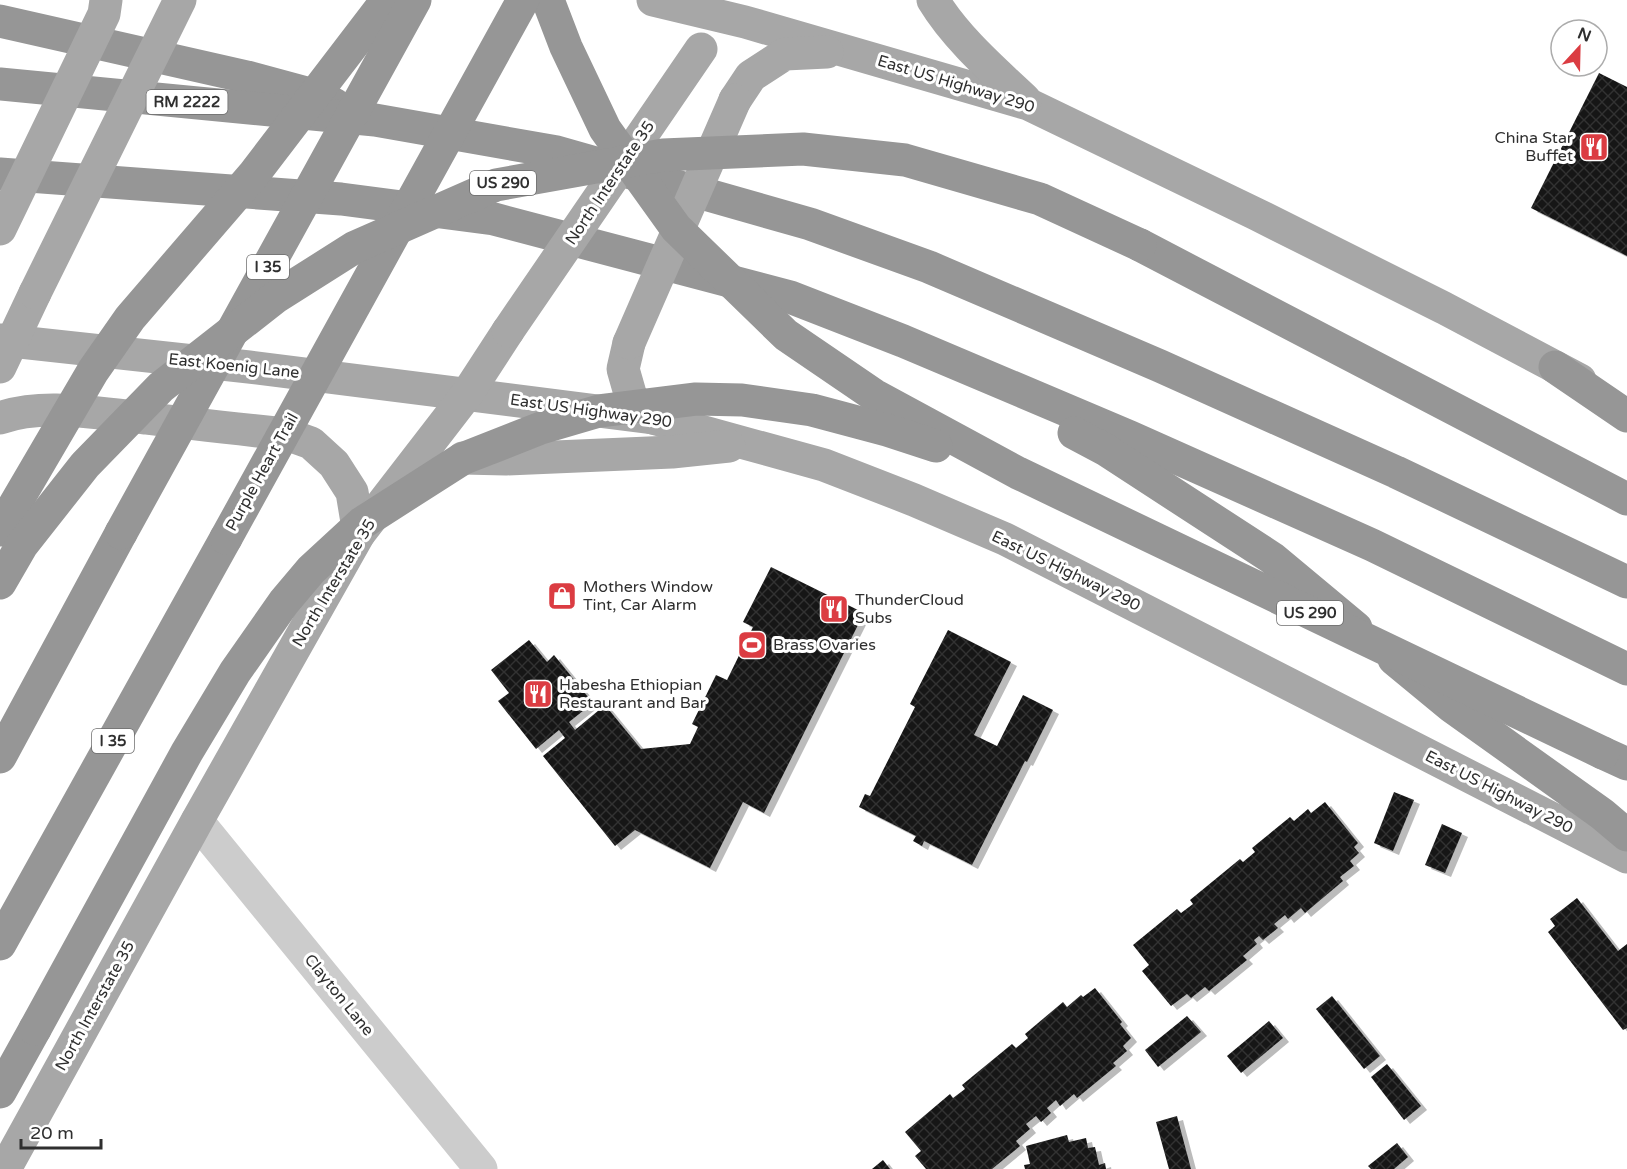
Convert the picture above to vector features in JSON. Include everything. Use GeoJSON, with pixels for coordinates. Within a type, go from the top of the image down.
{"type":"FeatureCollection","features":[{"type":"Feature","properties":{"kind":"highway"},"geometry":{"type":"LineString","coordinates":[[0,530],[93,371],[130,318],[254,174],[387,0]]}},
{"type":"Feature","properties":{"kind":"highway","name":"I 35"},"geometry":{"type":"LineString","coordinates":[[0,757],[415,0]]}},
{"type":"Feature","properties":{"kind":"highway","name":"Purple Heart Trail"},"geometry":{"type":"LineString","coordinates":[[0,944],[523,0]]}},
{"type":"Feature","properties":{"kind":"highway"},"geometry":{"type":"LineString","coordinates":[[434,163],[550,0]]}},
{"type":"Feature","properties":{"kind":"highway"},"geometry":{"type":"LineString","coordinates":[[550,0],[566,47],[605,129],[676,228],[786,335],[874,395],[1018,473]]}},
{"type":"Feature","properties":{"kind":"highway"},"geometry":{"type":"LineString","coordinates":[[0,21],[267,82],[306,93],[375,120],[557,152],[810,224],[929,267],[1160,366],[1396,472],[1627,582]]}},
{"type":"Feature","properties":{"kind":"highway","name":"RM 2222"},"geometry":{"type":"LineString","coordinates":[[0,84],[375,120]]}},
{"type":"Feature","properties":{"kind":"highway","name":"US 290"},"geometry":{"type":"LineString","coordinates":[[0,584],[22,545],[100,449],[160,387],[276,297],[355,247],[496,184],[663,154],[803,149],[905,160],[1040,198],[1140,245],[1627,499]]}},
{"type":"Feature","properties":{"kind":"highway"},"geometry":{"type":"LineString","coordinates":[[0,174],[341,199],[494,219],[790,297],[903,341],[1130,437],[1372,545],[1627,669]]}},
{"type":"Feature","properties":{"kind":"highway"},"geometry":{"type":"LineString","coordinates":[[903,341],[1106,450],[1272,558],[1450,706],[1602,814],[1627,835]]}},
{"type":"Feature","properties":{"kind":"highway"},"geometry":{"type":"LineString","coordinates":[[1555,368],[1627,416]]}},
{"type":"Feature","properties":{"kind":"highway","name":"US 290"},"geometry":{"type":"LineString","coordinates":[[0,1092],[187,752],[235,672],[284,602],[311,570],[362,523],[462,459],[541,428],[599,411],[696,399],[742,400],[812,410],[887,430],[1018,473],[1615,759]]}},
{"type":"Feature","properties":{"kind":"main road"},"geometry":{"type":"LineString","coordinates":[[0,229],[104,14],[106,0]]}},
{"type":"Feature","properties":{"kind":"main road"},"geometry":{"type":"LineString","coordinates":[[4,350],[35,293],[180,0]]}},
{"type":"Feature","properties":{"kind":"main road"},"geometry":{"type":"LineString","coordinates":[[653,0],[730,9]]}},
{"type":"Feature","properties":{"kind":"main road"},"geometry":{"type":"LineString","coordinates":[[933,0],[982,59],[1029,104]]}},
{"type":"Feature","properties":{"kind":"main road","name":"North Interstate 35"},"geometry":{"type":"LineString","coordinates":[[5,1169],[197,820],[360,534],[467,394],[730,9]]}},
{"type":"Feature","properties":{"kind":"main road","name":"East US Highway 290"},"geometry":{"type":"LineString","coordinates":[[730,9],[846,51],[1029,104],[1444,308],[1627,405]]}},
{"type":"Feature","properties":{"kind":"main road"},"geometry":{"type":"LineString","coordinates":[[653,417],[631,397],[624,369],[629,343],[735,100],[751,76],[785,54],[846,51]]}},
{"type":"Feature","properties":{"kind":"main road","name":"East Koenig Lane"},"geometry":{"type":"LineString","coordinates":[[4,350],[249,367],[467,394]]}},
{"type":"Feature","properties":{"kind":"main road","name":"East US Highway 290"},"geometry":{"type":"LineString","coordinates":[[467,394],[653,417],[824,465],[914,500],[1005,539],[1627,857]]}},
{"type":"Feature","properties":{"kind":"main road"},"geometry":{"type":"LineString","coordinates":[[0,418],[16,412],[43,410],[286,434],[311,443],[334,464],[352,492],[360,534]]}},
{"type":"Feature","properties":{"kind":"main road"},"geometry":{"type":"LineString","coordinates":[[360,534],[415,482],[466,457],[506,459],[660,452],[751,444]]}},
{"type":"Feature","properties":{"kind":"street","name":"Clayton Lane"},"geometry":{"type":"LineString","coordinates":[[197,820],[481,1169]]}},
{"type":"Feature","properties":{"kind":"building","name":"China Star Buffet"},"geometry":{"type":"Polygon","coordinates":[[[1596,78],[1609,78],[1627,87],[1627,256],[1531,208],[1596,78]]]}},
{"type":"Feature","properties":{"kind":"building"},"geometry":{"type":"Polygon","coordinates":[[[771,567],[864,613],[764,813],[743,802],[710,868],[635,830],[615,846],[543,756],[565,738],[559,730],[536,749],[498,701],[509,693],[491,670],[529,640],[547,662],[554,655],[593,703],[569,722],[575,730],[605,705],[641,749],[690,744],[698,727],[692,724],[716,675],[727,680],[753,627],[743,622],[771,567]]]}},
{"type":"Feature","properties":{"kind":"building"},"geometry":{"type":"Polygon","coordinates":[[[948,630],[1011,662],[974,735],[997,746],[1023,695],[1053,710],[972,865],[924,841],[922,846],[913,841],[916,836],[859,807],[865,794],[870,796],[915,707],[910,704],[948,630]]]}},
{"type":"Feature","properties":{"kind":"building"},"geometry":{"type":"Polygon","coordinates":[[[1394,792],[1414,800],[1393,851],[1374,843],[1394,792]]]}},
{"type":"Feature","properties":{"kind":"building"},"geometry":{"type":"Polygon","coordinates":[[[1325,802],[1358,843],[1354,847],[1359,853],[1350,861],[1354,866],[1340,877],[1343,881],[1305,913],[1301,908],[1288,919],[1285,915],[1274,924],[1278,928],[1263,940],[1259,936],[1254,940],[1257,944],[1243,956],[1247,960],[1209,991],[1205,987],[1191,998],[1187,994],[1171,1006],[1142,971],[1149,965],[1133,945],[1177,909],[1181,913],[1193,904],[1190,900],[1240,859],[1243,862],[1255,852],[1252,848],[1290,817],[1294,821],[1308,809],[1311,813],[1325,802]]]}},
{"type":"Feature","properties":{"kind":"building"},"geometry":{"type":"Polygon","coordinates":[[[1442,824],[1462,833],[1445,873],[1425,865],[1442,824]]]}},
{"type":"Feature","properties":{"kind":"building"},"geometry":{"type":"Polygon","coordinates":[[[1577,898],[1618,951],[1627,944],[1627,1028],[1623,1030],[1548,932],[1555,926],[1550,919],[1577,898]]]}},
{"type":"Feature","properties":{"kind":"building"},"geometry":{"type":"Polygon","coordinates":[[[1095,988],[1122,1022],[1120,1024],[1131,1038],[1123,1046],[1127,1051],[1113,1063],[1116,1066],[1077,1098],[1074,1094],[1060,1106],[1056,1100],[1047,1108],[1051,1113],[1041,1122],[1036,1116],[1026,1124],[1030,1129],[1016,1141],[1020,1146],[992,1169],[926,1169],[915,1156],[921,1151],[905,1132],[950,1094],[953,1098],[965,1089],[962,1085],[1012,1044],[1016,1048],[1028,1038],[1025,1034],[1063,1002],[1067,1007],[1081,995],[1083,997],[1095,988]]]}},
{"type":"Feature","properties":{"kind":"building"},"geometry":{"type":"Polygon","coordinates":[[[1332,996],[1380,1056],[1364,1069],[1316,1009],[1332,996]]]}},
{"type":"Feature","properties":{"kind":"building"},"geometry":{"type":"Polygon","coordinates":[[[1187,1016],[1201,1032],[1158,1067],[1145,1050],[1187,1016]]]}},
{"type":"Feature","properties":{"kind":"building"},"geometry":{"type":"Polygon","coordinates":[[[1269,1021],[1283,1038],[1241,1073],[1227,1056],[1269,1021]]]}},
{"type":"Feature","properties":{"kind":"building"},"geometry":{"type":"Polygon","coordinates":[[[1387,1064],[1421,1106],[1404,1120],[1371,1077],[1387,1064]]]}},
{"type":"Feature","properties":{"kind":"building"},"geometry":{"type":"Polygon","coordinates":[[[1177,1116],[1191,1169],[1169,1169],[1156,1122],[1177,1116]]]}},
{"type":"Feature","properties":{"kind":"building"},"geometry":{"type":"Polygon","coordinates":[[[1067,1135],[1069,1142],[1086,1138],[1088,1148],[1095,1147],[1099,1165],[1105,1163],[1106,1169],[1025,1169],[1024,1165],[1030,1164],[1026,1146],[1067,1135]]]}},
{"type":"Feature","properties":{"kind":"building"},"geometry":{"type":"Polygon","coordinates":[[[1397,1143],[1408,1157],[1394,1169],[1371,1169],[1368,1166],[1397,1143]]]}},
{"type":"Feature","properties":{"kind":"building"},"geometry":{"type":"Polygon","coordinates":[[[883,1160],[890,1169],[872,1169],[883,1160]]]}},
{"type":"Feature","properties":{"kind":"place","name":"China Star Buffet"},"geometry":{"type":"Point","coordinates":[1594,147]}},
{"type":"Feature","properties":{"kind":"place","name":"Mothers Window Tint, Car Alarm"},"geometry":{"type":"Point","coordinates":[562,596]}},
{"type":"Feature","properties":{"kind":"place","name":"ThunderCloud Subs"},"geometry":{"type":"Point","coordinates":[834,609]}},
{"type":"Feature","properties":{"kind":"place","name":"Brass Ovaries"},"geometry":{"type":"Point","coordinates":[752,645]}},
{"type":"Feature","properties":{"kind":"place","name":"Habesha Ethiopian Restaurant and Bar"},"geometry":{"type":"Point","coordinates":[538,694]}}]}
